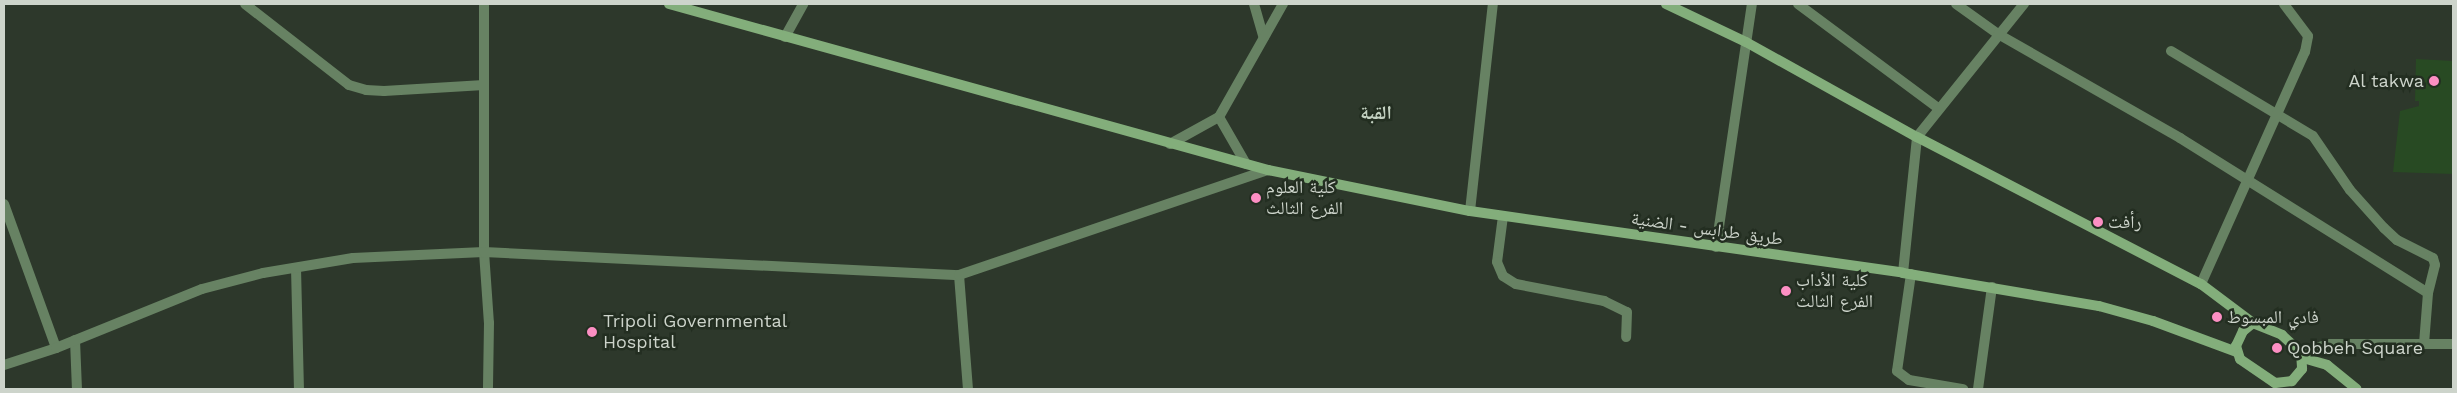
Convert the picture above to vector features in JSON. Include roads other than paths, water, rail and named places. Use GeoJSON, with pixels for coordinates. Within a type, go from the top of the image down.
{"type":"FeatureCollection","features":[{"type":"Feature","properties":{"kind":"main road","name":"طريق طرابس - الضنية"},"geometry":{"type":"LineString","coordinates":[[669,4],[1268,170],[1470,211],[1907,273],[2099,306],[2153,321],[2237,352]]}},
{"type":"Feature","properties":{"kind":"main road"},"geometry":{"type":"LineString","coordinates":[[1666,4],[1746,42],[1917,137],[2201,284],[2254,324],[2282,335],[2302,355],[2328,365],[2357,389]]}},
{"type":"Feature","properties":{"kind":"main road"},"geometry":{"type":"LineString","coordinates":[[2254,324],[2243,331],[2237,352],[2250,367],[2279,386],[2296,378],[2302,368],[2302,355]]}},
{"type":"Feature","properties":{"kind":"street"},"geometry":{"type":"LineString","coordinates":[[245,4],[349,84],[366,90],[419,91],[484,85]]}},
{"type":"Feature","properties":{"kind":"street"},"geometry":{"type":"LineString","coordinates":[[484,4],[484,252],[490,331],[488,389]]}},
{"type":"Feature","properties":{"kind":"street"},"geometry":{"type":"LineString","coordinates":[[785,37],[803,4]]}},
{"type":"Feature","properties":{"kind":"street"},"geometry":{"type":"LineString","coordinates":[[1254,4],[1264,38]]}},
{"type":"Feature","properties":{"kind":"street"},"geometry":{"type":"LineString","coordinates":[[1170,144],[1219,116],[1283,4]]}},
{"type":"Feature","properties":{"kind":"street"},"geometry":{"type":"LineString","coordinates":[[1470,211],[1493,4]]}},
{"type":"Feature","properties":{"kind":"street"},"geometry":{"type":"LineString","coordinates":[[1716,247],[1752,4]]}},
{"type":"Feature","properties":{"kind":"street"},"geometry":{"type":"LineString","coordinates":[[1798,4],[1938,108]]}},
{"type":"Feature","properties":{"kind":"street"},"geometry":{"type":"LineString","coordinates":[[1956,4],[1998,34],[2249,181],[2428,293]]}},
{"type":"Feature","properties":{"kind":"street"},"geometry":{"type":"LineString","coordinates":[[1964,389],[1909,380],[1897,371],[1907,273],[1917,137],[1938,108],[2024,4]]}},
{"type":"Feature","properties":{"kind":"street"},"geometry":{"type":"LineString","coordinates":[[2201,284],[2280,114],[2308,41],[2305,30],[2284,4]]}},
{"type":"Feature","properties":{"kind":"street"},"geometry":{"type":"LineString","coordinates":[[2171,51],[2280,114],[2313,136],[2322,146],[2350,190],[2384,228],[2397,240],[2434,258],[2435,264],[2428,293],[2424,344]]}},
{"type":"Feature","properties":{"kind":"street"},"geometry":{"type":"LineString","coordinates":[[1219,116],[1246,164]]}},
{"type":"Feature","properties":{"kind":"street"},"geometry":{"type":"LineString","coordinates":[[4,365],[56,348],[202,289],[296,268],[353,258],[484,252],[959,275],[1268,170]]}},
{"type":"Feature","properties":{"kind":"street"},"geometry":{"type":"LineString","coordinates":[[4,204],[56,348]]}},
{"type":"Feature","properties":{"kind":"street"},"geometry":{"type":"LineString","coordinates":[[1503,216],[1497,262],[1503,276],[1516,284],[1604,301],[1627,312],[1626,337]]}},
{"type":"Feature","properties":{"kind":"street"},"geometry":{"type":"LineString","coordinates":[[296,268],[299,389]]}},
{"type":"Feature","properties":{"kind":"street"},"geometry":{"type":"LineString","coordinates":[[959,275],[968,389]]}},
{"type":"Feature","properties":{"kind":"street"},"geometry":{"type":"LineString","coordinates":[[1978,389],[1992,287]]}},
{"type":"Feature","properties":{"kind":"street"},"geometry":{"type":"LineString","coordinates":[[75,340],[77,389]]}},
{"type":"Feature","properties":{"kind":"street"},"geometry":{"type":"LineString","coordinates":[[2302,355],[2329,344],[2453,344]]}},
{"type":"Feature","properties":{"kind":"place","name":"Al takwa"},"geometry":{"type":"Point","coordinates":[2434,81]}},
{"type":"Feature","properties":{"kind":"place","name":"كلية العلوم الفرع الثالث"},"geometry":{"type":"Point","coordinates":[1256,198]}},
{"type":"Feature","properties":{"kind":"place","name":"رأفت"},"geometry":{"type":"Point","coordinates":[2098,222]}},
{"type":"Feature","properties":{"kind":"place","name":"كلية الأداب الفرع الثالث"},"geometry":{"type":"Point","coordinates":[1786,291]}},
{"type":"Feature","properties":{"kind":"place","name":"فادي المبسوط"},"geometry":{"type":"Point","coordinates":[2217,317]}},
{"type":"Feature","properties":{"kind":"place","name":"Tripoli Governmental Hospital"},"geometry":{"type":"Point","coordinates":[592,332]}},
{"type":"Feature","properties":{"kind":"place","name":"Qobbeh Square"},"geometry":{"type":"Point","coordinates":[2277,348]}},
{"type":"Feature","properties":{"kind":"district","name":"القبة"},"geometry":{"type":"Point","coordinates":[1376,113]}}]}
